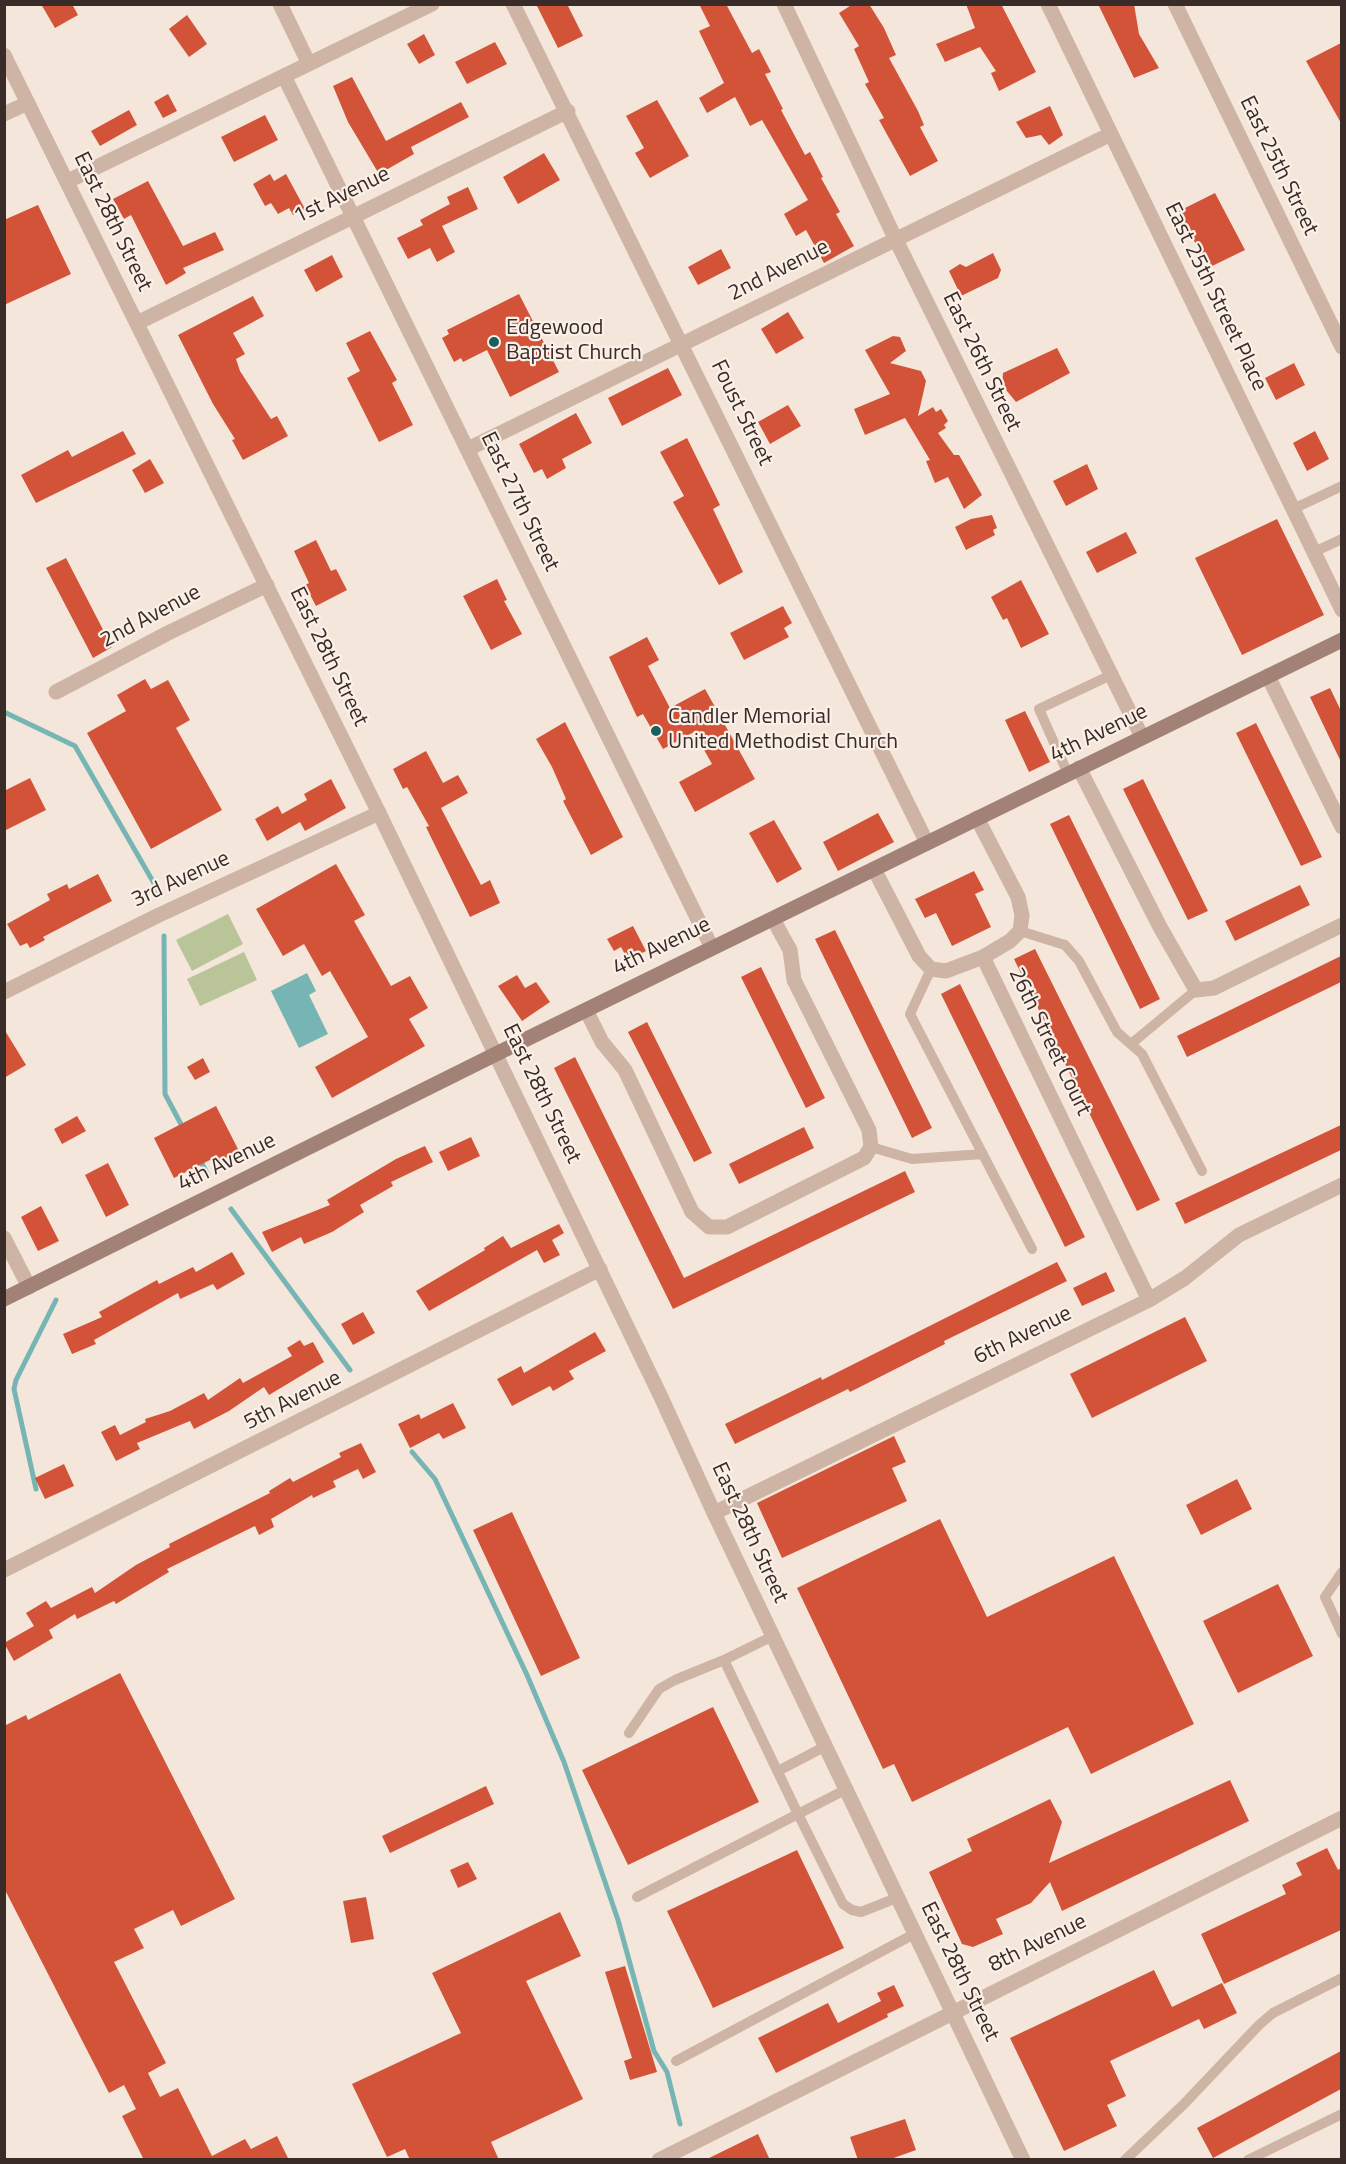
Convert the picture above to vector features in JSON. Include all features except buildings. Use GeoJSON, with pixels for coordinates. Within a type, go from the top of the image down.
{"type":"FeatureCollection","features":[{"type":"Feature","properties":{"kind":"main road","name":"4th Avenue"},"geometry":{"type":"LineString","coordinates":[[4,1299],[496,1054],[1341,640]]}},
{"type":"Feature","properties":{"kind":"street"},"geometry":{"type":"LineString","coordinates":[[280,4],[309,64]]}},
{"type":"Feature","properties":{"kind":"street"},"geometry":{"type":"LineString","coordinates":[[68,181],[432,4]]}},
{"type":"Feature","properties":{"kind":"street","name":"Foust Street"},"geometry":{"type":"LineString","coordinates":[[513,4],[568,111],[927,843]]}},
{"type":"Feature","properties":{"kind":"street","name":"East 26th Street"},"geometry":{"type":"LineString","coordinates":[[784,4],[895,238],[1142,737]]}},
{"type":"Feature","properties":{"kind":"street","name":"East 25th Street Place"},"geometry":{"type":"LineString","coordinates":[[1048,4],[1314,552],[1337,590],[1341,610]]}},
{"type":"Feature","properties":{"kind":"street","name":"East 25th Street"},"geometry":{"type":"LineString","coordinates":[[1175,4],[1341,347]]}},
{"type":"Feature","properties":{"kind":"street","name":"East 28th Street"},"geometry":{"type":"LineString","coordinates":[[4,55],[496,1054],[1023,2160]]}},
{"type":"Feature","properties":{"kind":"street","name":"East 27th Street"},"geometry":{"type":"LineString","coordinates":[[284,76],[351,217],[468,449],[712,948]]}},
{"type":"Feature","properties":{"kind":"street"},"geometry":{"type":"LineString","coordinates":[[4,114],[28,103]]}},
{"type":"Feature","properties":{"kind":"street","name":"1st Avenue"},"geometry":{"type":"LineString","coordinates":[[137,323],[568,111]]}},
{"type":"Feature","properties":{"kind":"street","name":"2nd Avenue"},"geometry":{"type":"LineString","coordinates":[[468,449],[1111,134]]}},
{"type":"Feature","properties":{"kind":"street","name":"2nd Avenue"},"geometry":{"type":"LineString","coordinates":[[56,692],[168,633],[267,585]]}},
{"type":"Feature","properties":{"kind":"street"},"geometry":{"type":"LineString","coordinates":[[1268,676],[1341,827]]}},
{"type":"Feature","properties":{"kind":"street"},"geometry":{"type":"LineString","coordinates":[[1074,771],[1196,990],[1214,988],[1341,925]]}},
{"type":"Feature","properties":{"kind":"street","name":"3rd Avenue"},"geometry":{"type":"LineString","coordinates":[[4,992],[159,915],[379,813]]}},
{"type":"Feature","properties":{"kind":"street","name":"26th Street Court"},"geometry":{"type":"LineString","coordinates":[[977,818],[1018,897],[1022,915],[1020,931],[1010,941],[983,957],[1149,1300]]}},
{"type":"Feature","properties":{"kind":"street"},"geometry":{"type":"LineString","coordinates":[[874,869],[919,956],[931,969],[946,972],[983,957]]}},
{"type":"Feature","properties":{"kind":"street"},"geometry":{"type":"LineString","coordinates":[[586,1010],[602,1042],[625,1070],[692,1212],[709,1227],[727,1227],[864,1158],[871,1148],[869,1130],[794,980],[790,950],[773,919]]}},
{"type":"Feature","properties":{"kind":"street","name":"6th Avenue"},"geometry":{"type":"LineString","coordinates":[[714,1513],[1149,1300],[1185,1278],[1239,1235],[1341,1185]]}},
{"type":"Feature","properties":{"kind":"street"},"geometry":{"type":"LineString","coordinates":[[4,1238],[29,1287]]}},
{"type":"Feature","properties":{"kind":"street","name":"5th Avenue"},"geometry":{"type":"LineString","coordinates":[[4,1570],[600,1269]]}},
{"type":"Feature","properties":{"kind":"street","name":"8th Avenue"},"geometry":{"type":"LineString","coordinates":[[659,2160],[1341,1818]]}},
{"type":"Feature","properties":{"kind":"lane"},"geometry":{"type":"LineString","coordinates":[[1293,509],[1341,486]]}},
{"type":"Feature","properties":{"kind":"lane"},"geometry":{"type":"LineString","coordinates":[[1314,552],[1341,539]]}},
{"type":"Feature","properties":{"kind":"lane"},"geometry":{"type":"LineString","coordinates":[[1074,771],[1039,709],[1111,675]]}},
{"type":"Feature","properties":{"kind":"lane"},"geometry":{"type":"LineString","coordinates":[[1020,931],[1065,945],[1079,961],[1117,1032],[1142,1054],[1202,1171]]}},
{"type":"Feature","properties":{"kind":"lane"},"geometry":{"type":"LineString","coordinates":[[931,969],[910,1014],[1032,1249]]}},
{"type":"Feature","properties":{"kind":"lane"},"geometry":{"type":"LineString","coordinates":[[1131,1044],[1196,990]]}},
{"type":"Feature","properties":{"kind":"lane"},"geometry":{"type":"LineString","coordinates":[[871,1148],[912,1159],[983,1154]]}},
{"type":"Feature","properties":{"kind":"lane"},"geometry":{"type":"LineString","coordinates":[[1341,1572],[1325,1597],[1341,1634]]}},
{"type":"Feature","properties":{"kind":"lane"},"geometry":{"type":"LineString","coordinates":[[629,1733],[659,1689],[773,1636]]}},
{"type":"Feature","properties":{"kind":"lane"},"geometry":{"type":"LineString","coordinates":[[724,1660],[843,1904],[861,1912],[899,1898]]}},
{"type":"Feature","properties":{"kind":"lane"},"geometry":{"type":"LineString","coordinates":[[778,1771],[826,1746]]}},
{"type":"Feature","properties":{"kind":"lane"},"geometry":{"type":"LineString","coordinates":[[637,1897],[847,1790]]}},
{"type":"Feature","properties":{"kind":"lane"},"geometry":{"type":"LineString","coordinates":[[676,2061],[916,1933]]}},
{"type":"Feature","properties":{"kind":"lane"},"geometry":{"type":"LineString","coordinates":[[1125,2160],[1184,2104],[1259,2025],[1274,2013],[1341,1978]]}},
{"type":"Feature","properties":{"kind":"lane"},"geometry":{"type":"LineString","coordinates":[[1248,2160],[1341,2114]]}},
{"type":"Feature","properties":{"kind":"green space"},"geometry":{"type":"Polygon","coordinates":[[[228,914],[243,944],[192,971],[176,940],[228,914]]]}},
{"type":"Feature","properties":{"kind":"green space"},"geometry":{"type":"Polygon","coordinates":[[[244,952],[257,980],[200,1006],[187,979],[244,952]]]}},
{"type":"Feature","properties":{"kind":"water"},"geometry":{"type":"Polygon","coordinates":[[[307,973],[316,991],[309,995],[328,1034],[299,1048],[271,991],[307,973]]]}},
{"type":"Feature","properties":{"kind":"waterway"},"geometry":{"type":"LineString","coordinates":[[4,712],[75,746],[159,892]]}},
{"type":"Feature","properties":{"kind":"waterway"},"geometry":{"type":"LineString","coordinates":[[164,936],[165,1094],[183,1128]]}},
{"type":"Feature","properties":{"kind":"waterway"},"geometry":{"type":"LineString","coordinates":[[199,1158],[208,1175]]}},
{"type":"Feature","properties":{"kind":"waterway"},"geometry":{"type":"LineString","coordinates":[[231,1209],[350,1370]]}},
{"type":"Feature","properties":{"kind":"waterway"},"geometry":{"type":"LineString","coordinates":[[36,1489],[14,1389],[16,1380],[56,1300]]}},
{"type":"Feature","properties":{"kind":"waterway"},"geometry":{"type":"LineString","coordinates":[[412,1452],[435,1479],[527,1675],[564,1762],[618,1920],[654,2051],[667,2072],[680,2124]]}},
{"type":"Feature","properties":{"kind":"place","name":"Edgewood Baptist Church"},"geometry":{"type":"Point","coordinates":[494,342]}},
{"type":"Feature","properties":{"kind":"place","name":"Candler Memorial United Methodist Church"},"geometry":{"type":"Point","coordinates":[656,731]}}]}
